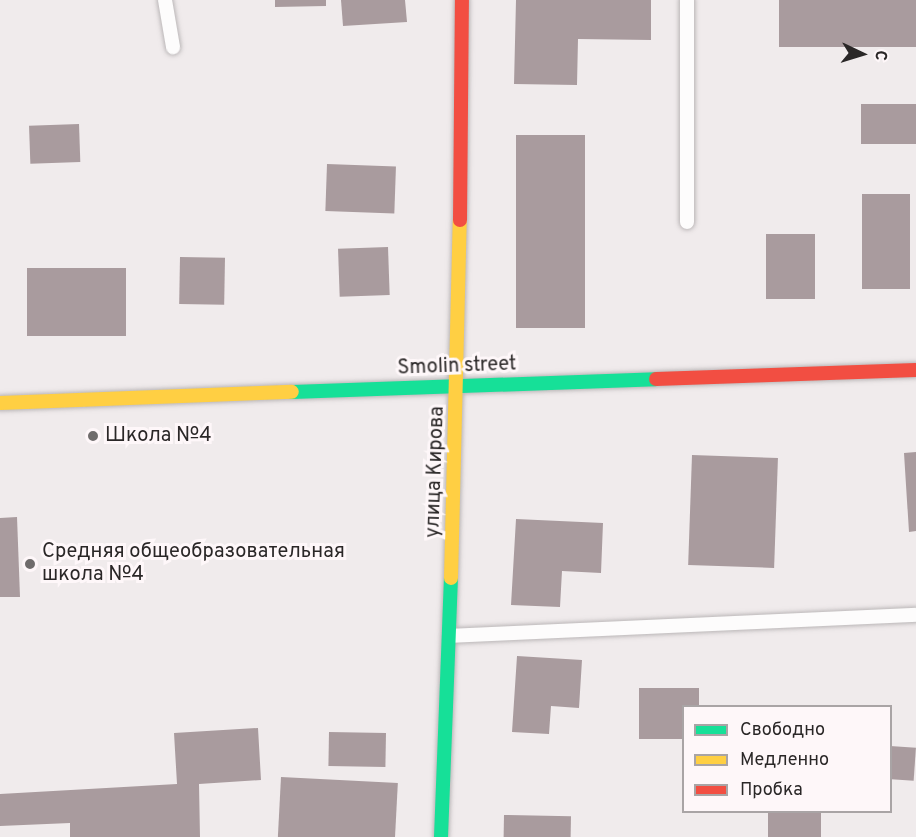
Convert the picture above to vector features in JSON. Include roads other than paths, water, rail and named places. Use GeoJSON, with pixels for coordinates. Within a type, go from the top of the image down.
{"type":"FeatureCollection","features":[{"type":"Feature","properties":{"kind":"street","name":"улица Кирова"},"geometry":{"type":"LineString","coordinates":[[441,837],[459,387],[462,0]]}},
{"type":"Feature","properties":{"kind":"street","name":"Smolin street"},"geometry":{"type":"LineString","coordinates":[[0,403],[916,370]]}},
{"type":"Feature","properties":{"kind":"lane"},"geometry":{"type":"LineString","coordinates":[[165,0],[173,47]]}},
{"type":"Feature","properties":{"kind":"lane"},"geometry":{"type":"LineString","coordinates":[[687,0],[687,222]]}},
{"type":"Feature","properties":{"kind":"lane"},"geometry":{"type":"LineString","coordinates":[[449,636],[916,615]]}},
{"type":"Feature","properties":{"kind":"place","name":"Школа №4"},"geometry":{"type":"Point","coordinates":[93,436]}},
{"type":"Feature","properties":{"kind":"place","name":"Средняя общеобразовательная школа №4"},"geometry":{"type":"Point","coordinates":[30,564]}}]}
